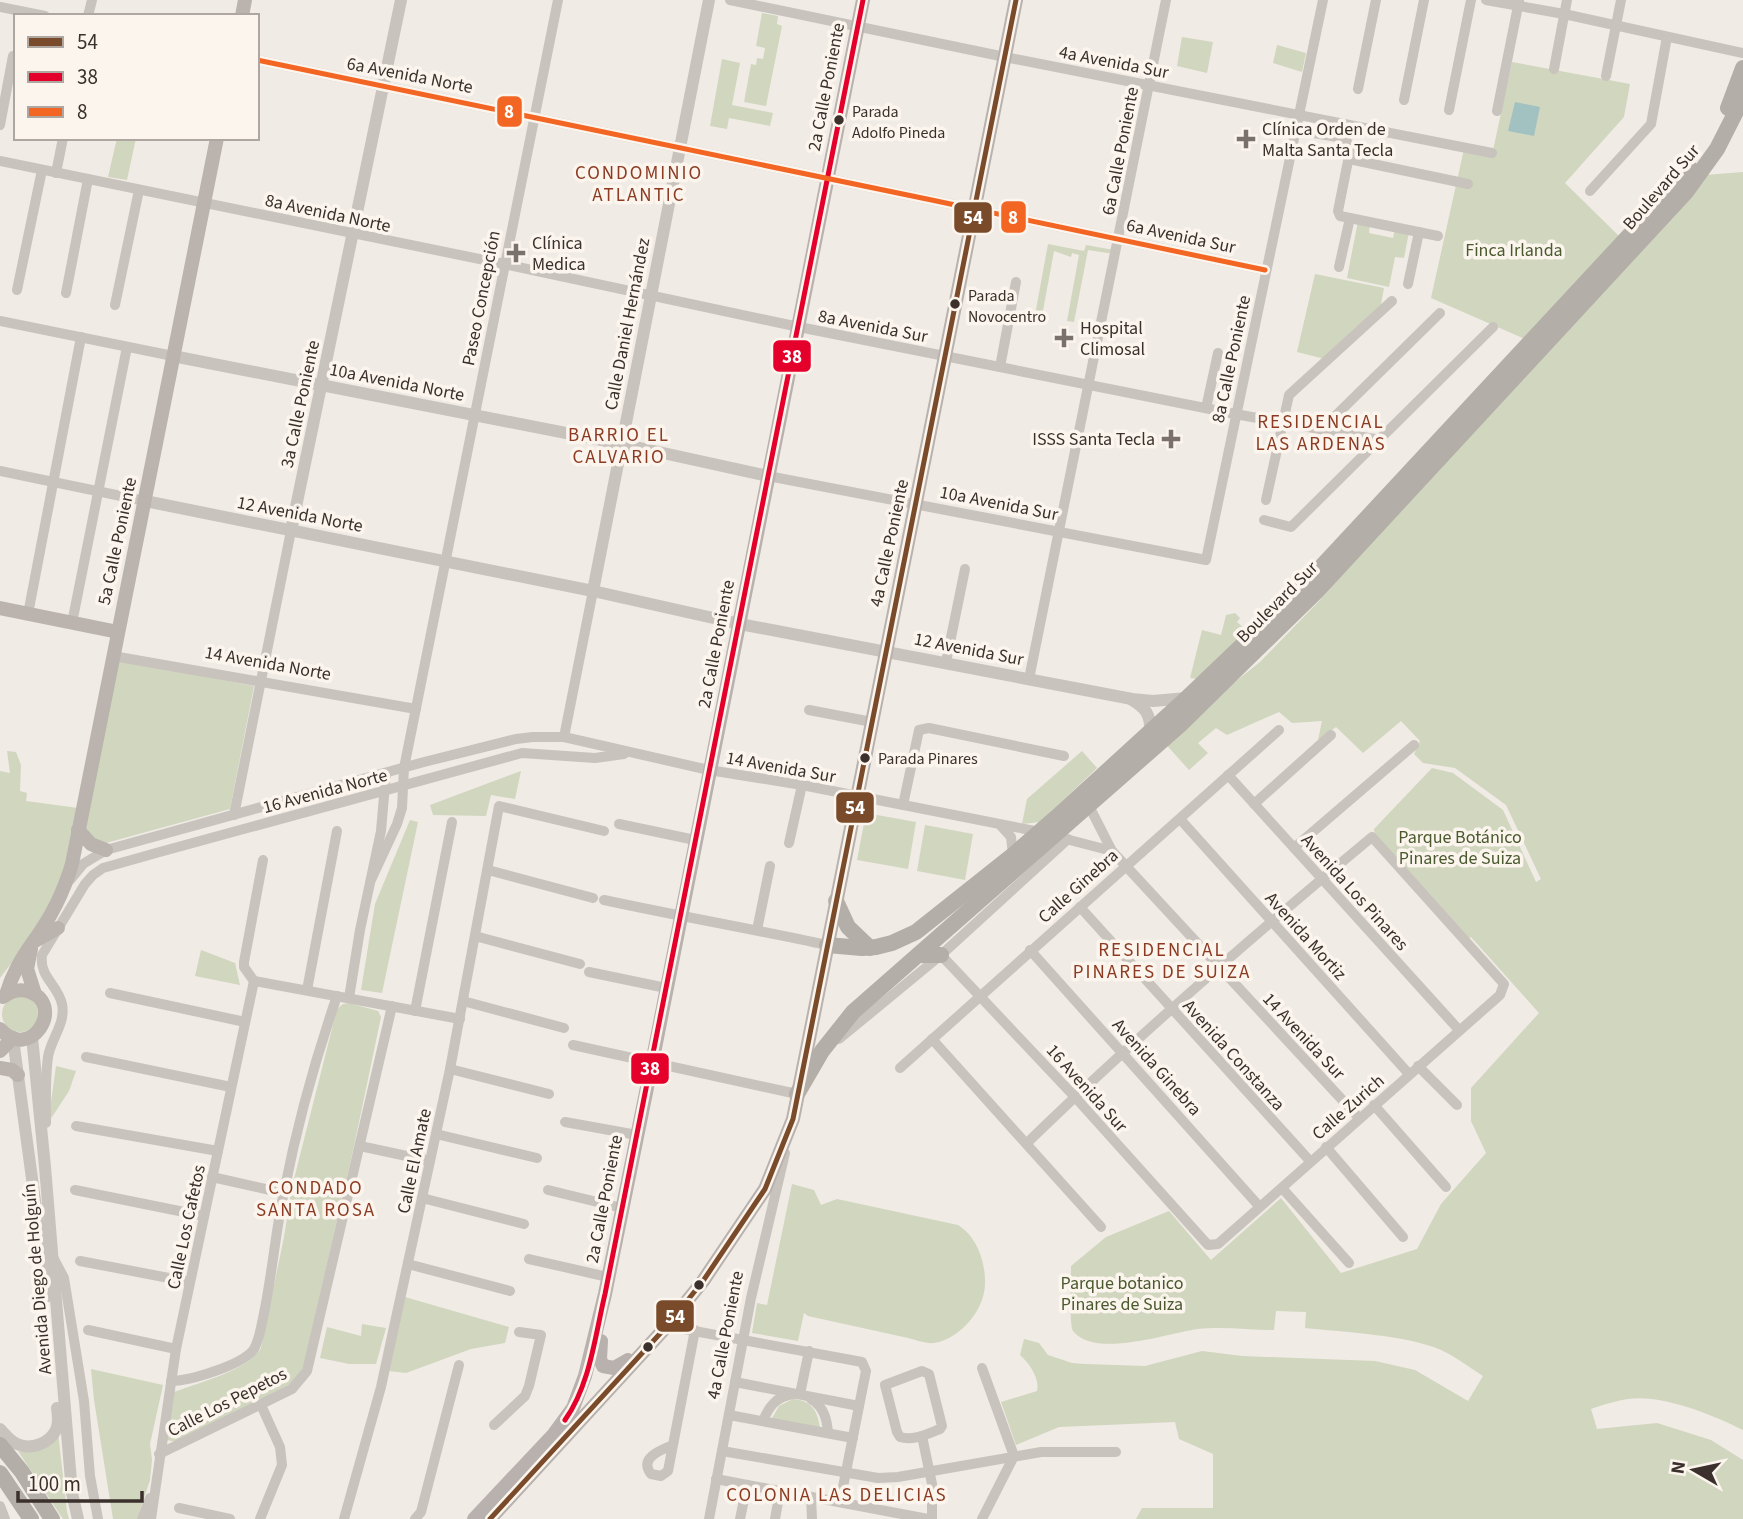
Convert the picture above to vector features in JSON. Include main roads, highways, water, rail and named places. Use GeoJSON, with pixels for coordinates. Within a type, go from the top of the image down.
{"type":"FeatureCollection","features":[{"type":"Feature","properties":{"kind":"highway","name":"Boulevard Sur"},"geometry":{"type":"LineString","coordinates":[[827,945],[870,948],[892,943],[916,932],[1013,855],[1054,836],[1060,814],[1296,594],[1685,177],[1720,126],[1743,68]]}},
{"type":"Feature","properties":{"kind":"highway","name":"Boulevard Sur"},"geometry":{"type":"LineString","coordinates":[[797,1094],[825,1046],[853,1012],[1180,725],[1335,571],[1686,192],[1717,149],[1743,98]]}},
{"type":"Feature","properties":{"kind":"highway"},"geometry":{"type":"LineString","coordinates":[[836,901],[848,927],[870,948]]}},
{"type":"Feature","properties":{"kind":"highway"},"geometry":{"type":"LineString","coordinates":[[919,955],[941,955]]}},
{"type":"Feature","properties":{"kind":"highway"},"geometry":{"type":"LineString","coordinates":[[0,1445],[22,1472],[52,1519]]}},
{"type":"Feature","properties":{"kind":"highway"},"geometry":{"type":"LineString","coordinates":[[1,1476],[31,1519]]}},
{"type":"Feature","properties":{"kind":"main road","name":"2a Calle Poniente"},"geometry":{"type":"LineString","coordinates":[[605,1294],[863,0]]}},
{"type":"Feature","properties":{"kind":"main road","name":"4a Calle Poniente"},"geometry":{"type":"LineString","coordinates":[[642,1351],[667,1326],[725,1252],[765,1189],[793,1119],[1016,0]]}},
{"type":"Feature","properties":{"kind":"main road","name":"5a Calle Poniente"},"geometry":{"type":"LineString","coordinates":[[3,998],[16,967],[65,886],[217,140]]}},
{"type":"Feature","properties":{"kind":"main road"},"geometry":{"type":"LineString","coordinates":[[0,608],[118,632]]}},
{"type":"Feature","properties":{"kind":"main road"},"geometry":{"type":"LineString","coordinates":[[78,830],[91,844],[106,850]]}},
{"type":"Feature","properties":{"kind":"main road"},"geometry":{"type":"LineString","coordinates":[[33,942],[58,928]]}},
{"type":"Feature","properties":{"kind":"main road","name":"5a Calle Poniente"},"geometry":{"type":"LineString","coordinates":[[13,1039],[32,1037],[41,1029],[45,1014],[27,969],[33,942]]}},
{"type":"Feature","properties":{"kind":"main road"},"geometry":{"type":"LineString","coordinates":[[3,998],[20,990],[35,994]]}},
{"type":"Feature","properties":{"kind":"main road"},"geometry":{"type":"LineString","coordinates":[[0,1029],[13,1039],[0,1051]]}},
{"type":"Feature","properties":{"kind":"main road"},"geometry":{"type":"LineString","coordinates":[[0,1068],[12,1070],[18,1075]]}},
{"type":"Feature","properties":{"kind":"main road"},"geometry":{"type":"LineString","coordinates":[[605,1294],[601,1363],[606,1368],[614,1368],[642,1351]]}},
{"type":"Feature","properties":{"kind":"main road"},"geometry":{"type":"LineString","coordinates":[[474,1519],[568,1417],[585,1376],[605,1294]]}},
{"type":"Feature","properties":{"kind":"main road"},"geometry":{"type":"LineString","coordinates":[[490,1519],[642,1351]]}},
{"type":"Feature","properties":{"kind":"water"},"geometry":{"type":"Polygon","coordinates":[[[1515,102],[1540,107],[1534,136],[1508,131],[1515,102]]]}},
{"type":"Feature","properties":{"kind":"place","name":"Parada Adolfo Pineda"},"geometry":{"type":"Point","coordinates":[839,120]}},
{"type":"Feature","properties":{"kind":"place","name":"Clínica Orden de Malta Santa Tecla"},"geometry":{"type":"Point","coordinates":[1246,139]}},
{"type":"Feature","properties":{"kind":"place","name":"Clínica Medica"},"geometry":{"type":"Point","coordinates":[516,253]}},
{"type":"Feature","properties":{"kind":"place","name":"Parada Novocentro"},"geometry":{"type":"Point","coordinates":[955,304]}},
{"type":"Feature","properties":{"kind":"place","name":"Hospital Climosal"},"geometry":{"type":"Point","coordinates":[1064,338]}},
{"type":"Feature","properties":{"kind":"place","name":"ISSS Santa Tecla"},"geometry":{"type":"Point","coordinates":[1171,439]}},
{"type":"Feature","properties":{"kind":"place","name":"Parada Pinares"},"geometry":{"type":"Point","coordinates":[865,758]}},
{"type":"Feature","properties":{"kind":"district","name":"CONDOMINIO ATLANTIC"},"geometry":{"type":"Point","coordinates":[639,183]}},
{"type":"Feature","properties":{"kind":"district","name":"RESIDENCIAL LAS ARDENAS"},"geometry":{"type":"Point","coordinates":[1321,432]}},
{"type":"Feature","properties":{"kind":"district","name":"BARRIO EL CALVARIO"},"geometry":{"type":"Point","coordinates":[619,445]}},
{"type":"Feature","properties":{"kind":"district","name":"RESIDENCIAL PINARES DE SUIZA"},"geometry":{"type":"Point","coordinates":[1162,960]}},
{"type":"Feature","properties":{"kind":"district","name":"CONDADO SANTA ROSA"},"geometry":{"type":"Point","coordinates":[316,1198]}},
{"type":"Feature","properties":{"kind":"district","name":"COLONIA LAS DELICIAS"},"geometry":{"type":"Point","coordinates":[837,1494]}},
{"type":"Feature","properties":{"kind":"park label","name":"Finca Irlanda"},"geometry":{"type":"Point","coordinates":[1514,250]}},
{"type":"Feature","properties":{"kind":"park label","name":"Parque Botánico Pinares de Suiza"},"geometry":{"type":"Point","coordinates":[1460,847]}},
{"type":"Feature","properties":{"kind":"park label","name":"Parque botanico Pinares de Suiza"},"geometry":{"type":"Point","coordinates":[1122,1293]}}]}
